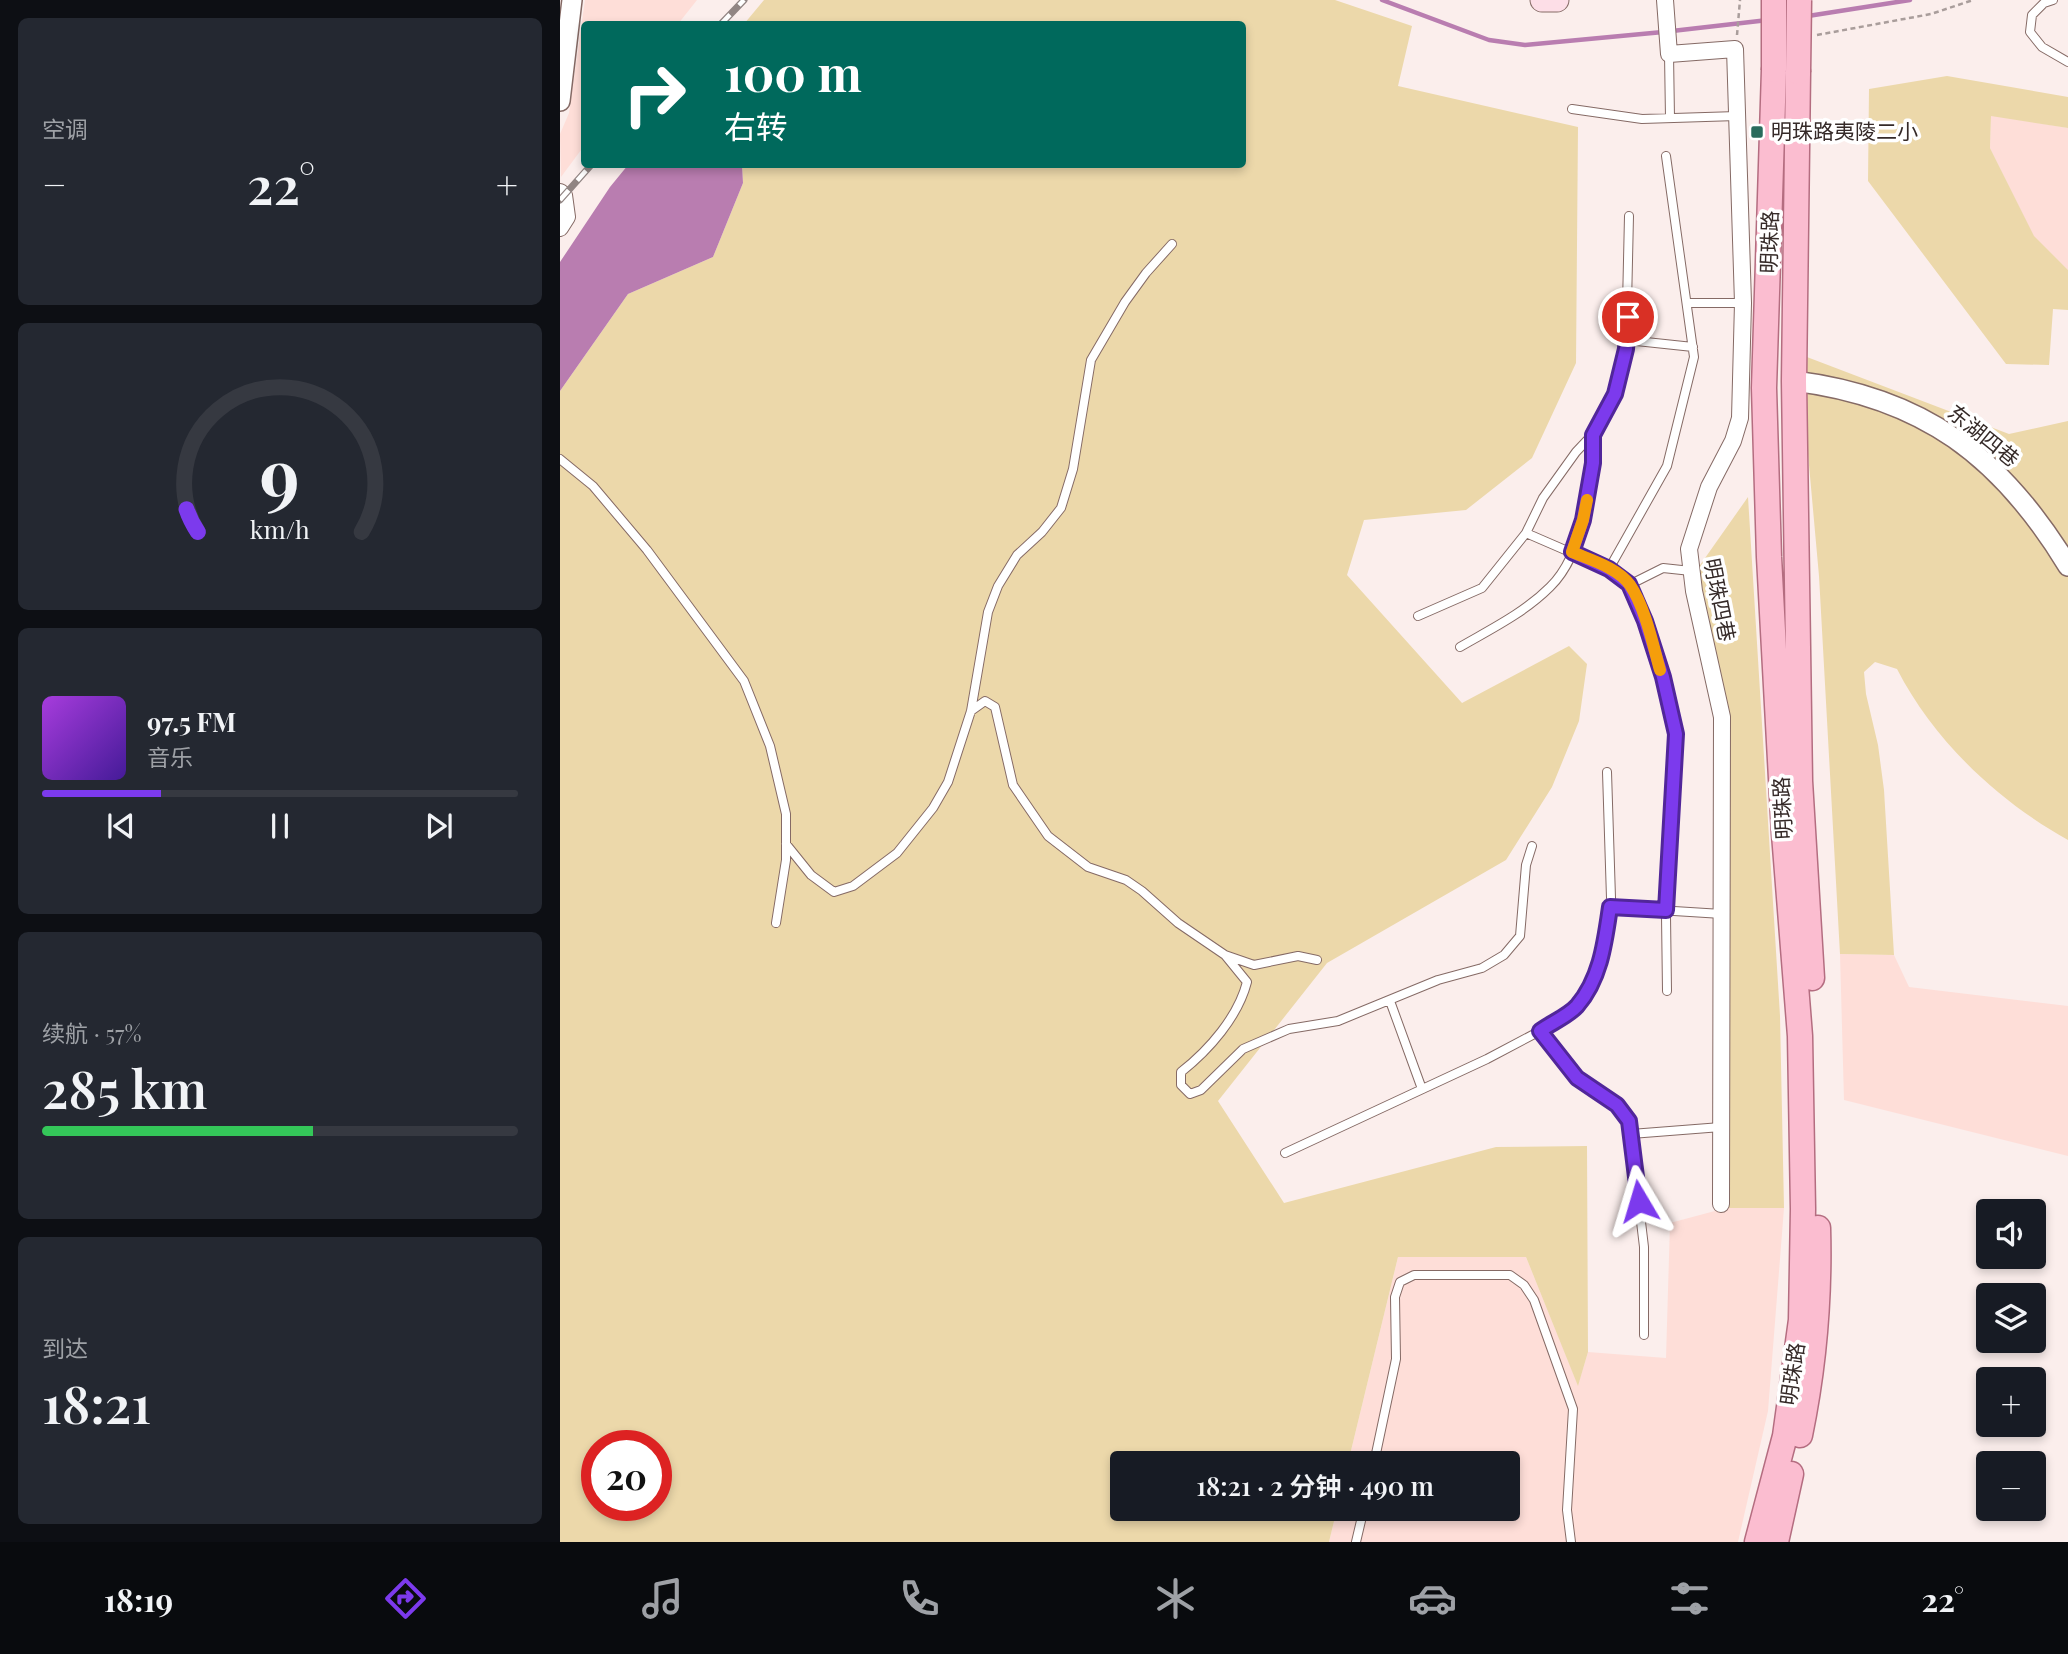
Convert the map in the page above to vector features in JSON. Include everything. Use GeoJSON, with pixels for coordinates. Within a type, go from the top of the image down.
{"type":"FeatureCollection","features":[{"type":"Feature","properties":{"kind":"main road"},"geometry":{"type":"LineString","coordinates":[[1542,0],[1557,0]]}},
{"type":"Feature","properties":{"kind":"main road"},"geometry":{"type":"LineString","coordinates":[[1773,0],[1786,71]]}},
{"type":"Feature","properties":{"kind":"main road"},"geometry":{"type":"LineString","coordinates":[[1786,71],[1799,0]]}},
{"type":"Feature","properties":{"kind":"main road","name":"明珠路"},"geometry":{"type":"LineString","coordinates":[[1776,1542],[1808,1396],[1819,1289],[1815,1019],[1800,781],[1786,71]]}},
{"type":"Feature","properties":{"kind":"main road","name":"明珠路"},"geometry":{"type":"LineString","coordinates":[[1757,1542],[1785,1436],[1801,1320],[1803,1209],[1800,1036],[1784,834],[1764,388],[1786,71]]}},
{"type":"Feature","properties":{"kind":"street"},"geometry":{"type":"LineString","coordinates":[[560,101],[572,0]]}},
{"type":"Feature","properties":{"kind":"street"},"geometry":{"type":"LineString","coordinates":[[1665,0],[1669,54],[1735,49]]}},
{"type":"Feature","properties":{"kind":"street","name":"明珠四巷"},"geometry":{"type":"LineString","coordinates":[[1721,1204],[1722,717],[1691,571],[1689,549],[1709,487],[1733,441],[1740,418],[1743,303],[1735,49]]}},
{"type":"Feature","properties":{"kind":"street"},"geometry":{"type":"LineString","coordinates":[[560,192],[564,195],[567,217],[560,228]]}},
{"type":"Feature","properties":{"kind":"street","name":"东湖四巷"},"geometry":{"type":"LineString","coordinates":[[1794,381],[1835,386],[1882,400],[1915,413],[1950,434],[1984,461],[2015,493],[2049,534],[2068,566]]}},
{"type":"Feature","properties":{"kind":"lane"},"geometry":{"type":"LineString","coordinates":[[2053,0],[2044,3],[2032,15],[2030,32],[2042,47],[2068,62]]}},
{"type":"Feature","properties":{"kind":"lane"},"geometry":{"type":"LineString","coordinates":[[1669,54],[1670,118]]}},
{"type":"Feature","properties":{"kind":"lane"},"geometry":{"type":"LineString","coordinates":[[1572,109],[1642,119],[1737,116]]}},
{"type":"Feature","properties":{"kind":"lane"},"geometry":{"type":"LineString","coordinates":[[1609,569],[1667,466],[1694,357],[1666,156]]}},
{"type":"Feature","properties":{"kind":"lane"},"geometry":{"type":"LineString","coordinates":[[1418,616],[1482,588],[1527,533],[1543,498],[1576,452],[1593,435],[1615,394],[1627,340],[1629,216]]}},
{"type":"Feature","properties":{"kind":"lane"},"geometry":{"type":"LineString","coordinates":[[786,844],[811,875],[834,892],[853,886],[897,853],[933,808],[948,782],[971,711],[988,612],[998,586],[1017,555],[1042,532],[1060,508],[1073,469],[1091,360],[1125,302],[1172,244]]}},
{"type":"Feature","properties":{"kind":"lane"},"geometry":{"type":"LineString","coordinates":[[1688,303],[1743,303]]}},
{"type":"Feature","properties":{"kind":"lane"},"geometry":{"type":"LineString","coordinates":[[1627,340],[1693,347]]}},
{"type":"Feature","properties":{"kind":"lane"},"geometry":{"type":"LineString","coordinates":[[1460,647],[1520,612],[1552,585],[1572,552],[1583,520],[1593,463],[1593,435]]}},
{"type":"Feature","properties":{"kind":"lane"},"geometry":{"type":"LineString","coordinates":[[560,459],[593,486],[647,551],[744,681],[770,746],[786,814],[786,844],[776,923]]}},
{"type":"Feature","properties":{"kind":"lane"},"geometry":{"type":"LineString","coordinates":[[1527,533],[1609,569],[1629,584],[1652,644],[1676,734],[1666,910],[1667,991]]}},
{"type":"Feature","properties":{"kind":"lane"},"geometry":{"type":"LineString","coordinates":[[1629,584],[1663,568],[1691,571]]}},
{"type":"Feature","properties":{"kind":"lane"},"geometry":{"type":"LineString","coordinates":[[971,711],[985,701],[995,707],[1013,785],[1048,836],[1088,867],[1126,880],[1178,923],[1225,955],[1254,965],[1298,956],[1317,960]]}},
{"type":"Feature","properties":{"kind":"lane"},"geometry":{"type":"LineString","coordinates":[[1285,1153],[1540,1031],[1576,1007],[1603,955],[1610,907],[1607,772]]}},
{"type":"Feature","properties":{"kind":"lane"},"geometry":{"type":"LineString","coordinates":[[1225,955],[1247,982],[1242,1003],[1199,1057],[1181,1072],[1181,1084],[1190,1094],[1201,1090],[1243,1049],[1290,1029],[1338,1021],[1438,980],[1482,968],[1504,955],[1520,936],[1526,866],[1532,846]]}},
{"type":"Feature","properties":{"kind":"lane"},"geometry":{"type":"LineString","coordinates":[[1610,907],[1722,914]]}},
{"type":"Feature","properties":{"kind":"lane"},"geometry":{"type":"LineString","coordinates":[[1390,1001],[1422,1089]]}},
{"type":"Feature","properties":{"kind":"lane"},"geometry":{"type":"LineString","coordinates":[[1540,1031],[1577,1078],[1617,1105],[1629,1121],[1644,1247],[1644,1335]]}},
{"type":"Feature","properties":{"kind":"lane"},"geometry":{"type":"LineString","coordinates":[[1631,1134],[1721,1127]]}},
{"type":"Feature","properties":{"kind":"lane"},"geometry":{"type":"LineString","coordinates":[[1377,1451],[1396,1359],[1395,1297],[1399,1282],[1414,1275],[1510,1275],[1524,1285],[1534,1300],[1573,1409],[1567,1510],[1571,1542]]}},
{"type":"Feature","properties":{"kind":"lane"},"geometry":{"type":"LineString","coordinates":[[1356,1542],[1361,1521]]}},
{"type":"Feature","properties":{"kind":"path"},"geometry":{"type":"LineString","coordinates":[[1735,49],[1740,0]]}},
{"type":"Feature","properties":{"kind":"path"},"geometry":{"type":"LineString","coordinates":[[1814,36],[1931,14],[1973,0]]}},
{"type":"Feature","properties":{"kind":"shaded area"},"geometry":{"type":"Polygon","coordinates":[[[585,0],[697,0],[680,21],[582,21],[585,0]]]}},
{"type":"Feature","properties":{"kind":"shaded area"},"geometry":{"type":"Polygon","coordinates":[[[764,0],[1335,0],[1412,26],[1398,86],[1578,127],[1576,363],[1532,458],[1466,510],[1364,520],[1347,575],[1462,703],[1569,646],[1587,664],[1579,721],[1552,787],[1506,860],[1327,963],[1218,1101],[1284,1203],[1496,1147],[1587,1146],[1588,1352],[1578,1386],[1526,1257],[1398,1257],[1351,1451],[1110,1451],[1110,1521],[1334,1521],[1329,1542],[560,1542],[560,391],[628,294],[713,257],[743,183],[742,168],[1246,168],[1246,21],[746,21],[764,0]]]}},
{"type":"Feature","properties":{"kind":"shaded area"},"geometry":{"type":"Polygon","coordinates":[[[581,28],[581,150],[561,177],[560,134],[569,113],[581,28]]]}},
{"type":"Feature","properties":{"kind":"shaded area"},"geometry":{"type":"Polygon","coordinates":[[[1947,76],[2068,97],[2068,128],[1991,116],[1990,148],[2034,236],[2068,270],[2068,310],[2053,309],[2049,365],[2006,364],[1868,181],[1869,89],[1947,76]]]}},
{"type":"Feature","properties":{"kind":"shaded area"},"geometry":{"type":"Polygon","coordinates":[[[1991,115],[2068,128],[2068,270],[2034,237],[1990,148],[1991,115]]]}},
{"type":"Feature","properties":{"kind":"shaded area"},"geometry":{"type":"Polygon","coordinates":[[[626,168],[742,168],[743,183],[713,257],[628,294],[560,391],[560,262],[626,168]]]}},
{"type":"Feature","properties":{"kind":"shaded area"},"geometry":{"type":"Polygon","coordinates":[[[1799,354],[2009,434],[2068,421],[2068,840],[2017,807],[1970,767],[1929,721],[1897,669],[1875,662],[1864,672],[1884,790],[1894,955],[1840,954],[1819,576],[1799,354]]]}},
{"type":"Feature","properties":{"kind":"shaded area"},"geometry":{"type":"Polygon","coordinates":[[[1748,497],[1780,1016],[1784,1208],[1726,1208],[1730,718],[1698,568],[1748,497]]]}},
{"type":"Feature","properties":{"kind":"shaded area"},"geometry":{"type":"Polygon","coordinates":[[[1840,954],[1894,955],[1909,987],[2068,1006],[2068,1156],[1844,1100],[1840,954]]]}},
{"type":"Feature","properties":{"kind":"shaded area"},"geometry":{"type":"Polygon","coordinates":[[[1726,1208],[1784,1208],[1768,1411],[1738,1542],[1329,1542],[1334,1521],[1520,1521],[1520,1451],[1351,1451],[1398,1257],[1526,1257],[1578,1385],[1588,1352],[1666,1358],[1670,1223],[1726,1208]]]}},
{"type":"Feature","properties":{"kind":"waterway"},"geometry":{"type":"LineString","coordinates":[[1382,0],[1489,40],[1525,45],[1663,32]]}},
{"type":"Feature","properties":{"kind":"waterway"},"geometry":{"type":"LineString","coordinates":[[1808,16],[1910,0]]}},
{"type":"Feature","properties":{"kind":"waterway"},"geometry":{"type":"LineString","coordinates":[[1672,31],[1768,20]]}},
{"type":"Feature","properties":{"kind":"railway"},"geometry":{"type":"LineString","coordinates":[[724,21],[744,0]]}},
{"type":"Feature","properties":{"kind":"railway"},"geometry":{"type":"LineString","coordinates":[[560,200],[588,168]]}},
{"type":"Feature","properties":{"kind":"slow traffic"},"geometry":{"type":"LineString","coordinates":[[1587,500],[1572,552],[1609,569],[1629,584],[1645,621],[1660,670]]}},
{"type":"Feature","properties":{"kind":"place","name":"明珠路夷陵二小"},"geometry":{"type":"Point","coordinates":[1757,132]}},
{"type":"Feature","properties":{"kind":"route"},"geometry":{"type":"LineString","coordinates":[[1628,317],[1626,349],[1615,394],[1593,435],[1593,463],[1583,520],[1572,552],[1609,569],[1629,584],[1645,621],[1663,677],[1676,734],[1666,910],[1610,907],[1603,955],[1589,985],[1576,1007],[1540,1031],[1577,1078],[1617,1105],[1629,1121],[1639,1201]]}}]}
